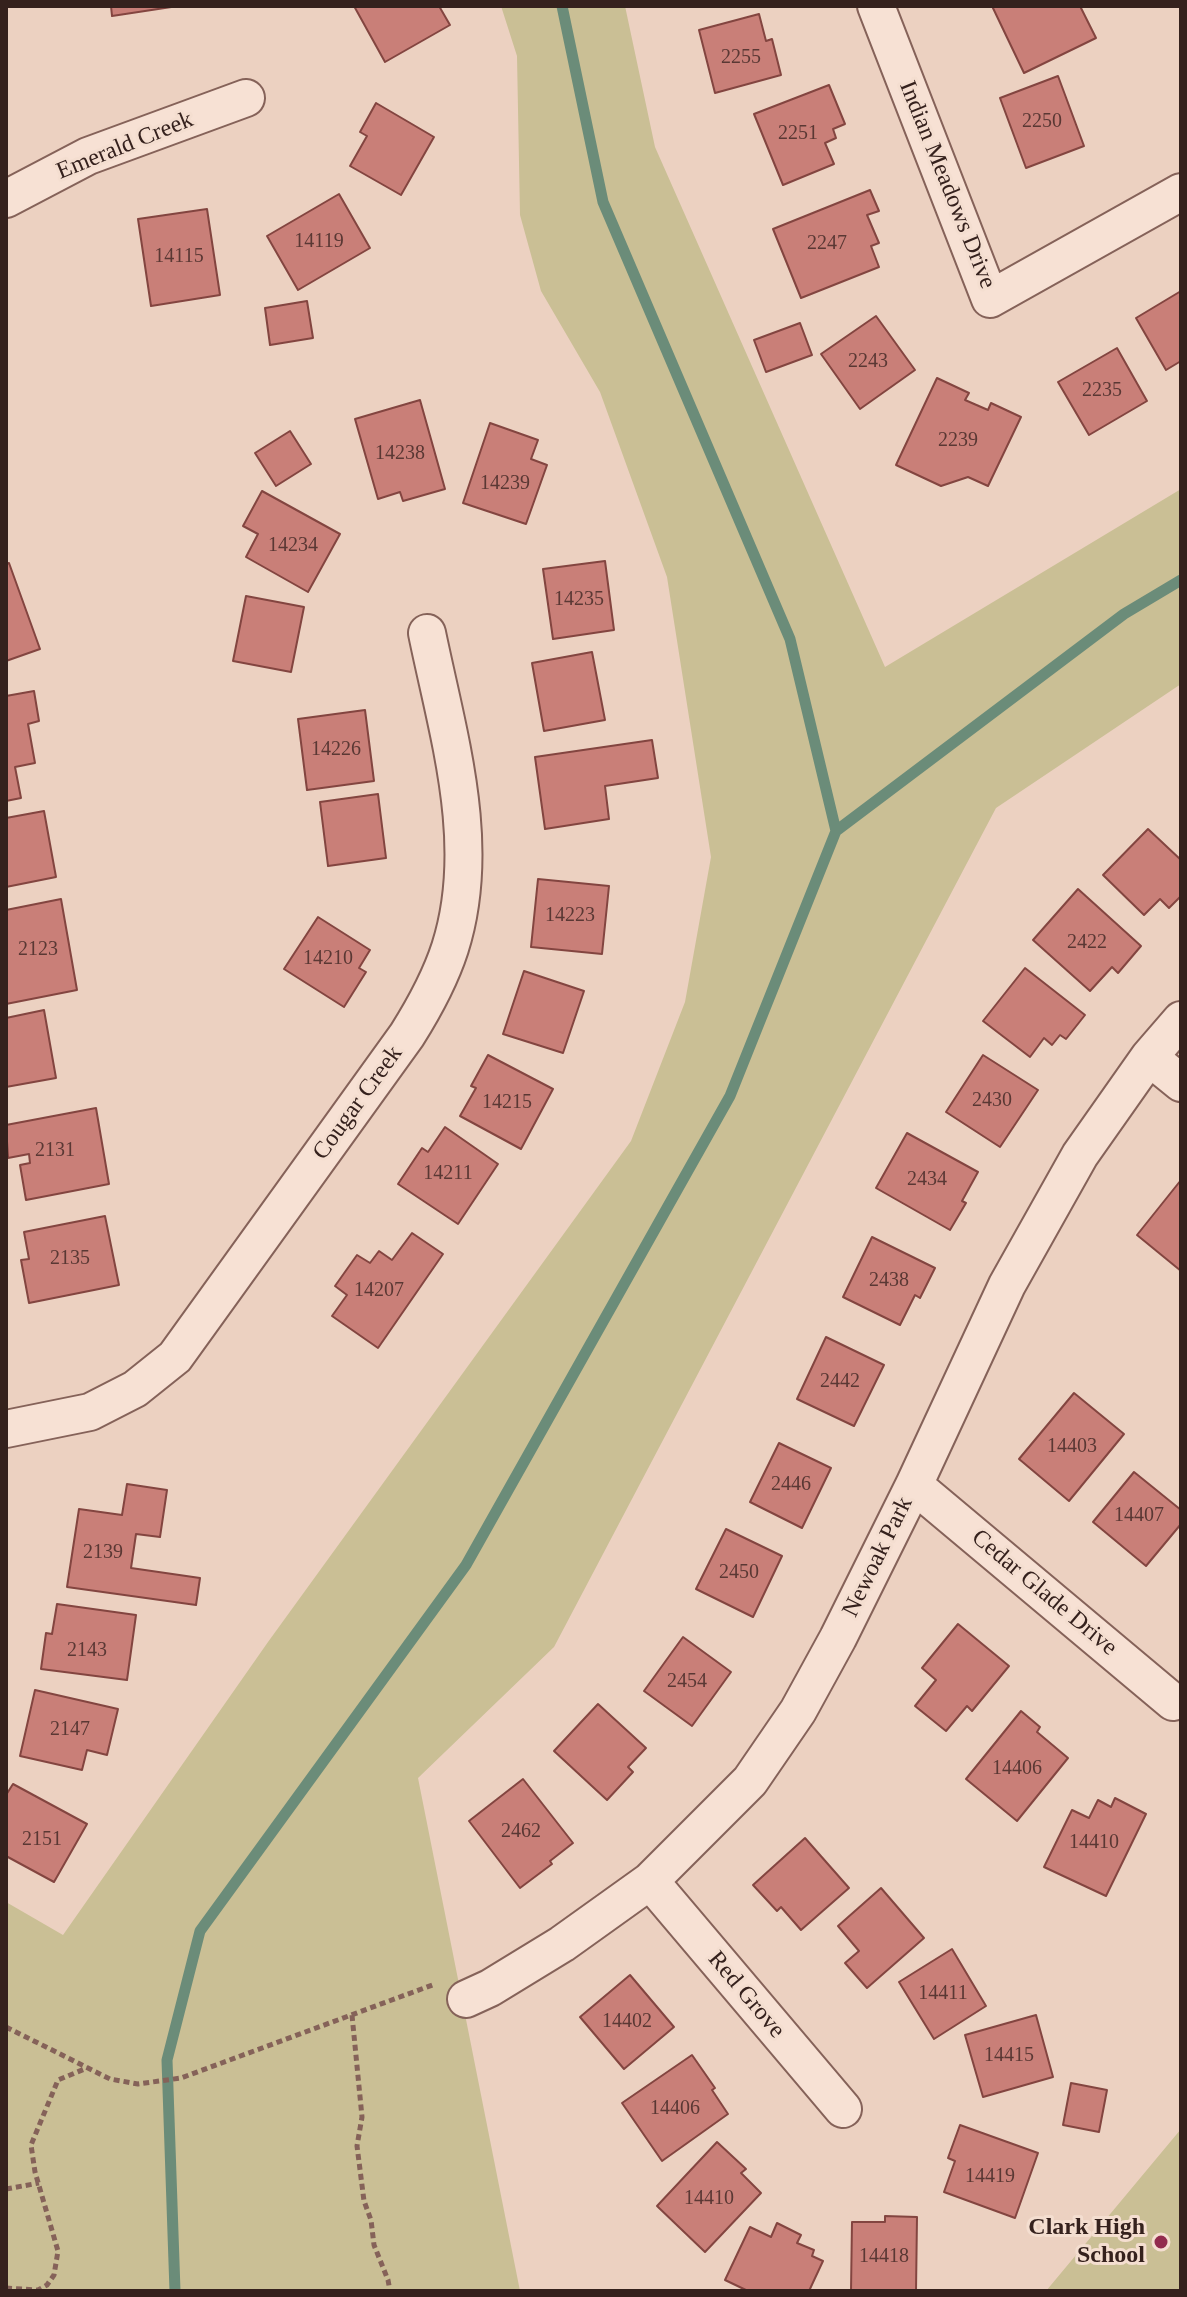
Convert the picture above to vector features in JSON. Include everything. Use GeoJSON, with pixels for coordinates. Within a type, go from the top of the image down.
{"type":"FeatureCollection","features":[{"type":"Feature","properties":{"kind":"street","name":"Indian Meadows Drive"},"geometry":{"type":"LineString","coordinates":[[876,6],[990,299],[1181,192]]}},
{"type":"Feature","properties":{"kind":"street","name":"Emerald Creek"},"geometry":{"type":"LineString","coordinates":[[6,199],[88,156],[246,98]]}},
{"type":"Feature","properties":{"kind":"street","name":"Cougar Creek"},"geometry":{"type":"LineString","coordinates":[[6,1429],[90,1412],[135,1389],[175,1357],[424,1007],[451,945],[464,879],[461,797],[427,633]]}},
{"type":"Feature","properties":{"kind":"street","name":"Newoak Park"},"geometry":{"type":"LineString","coordinates":[[466,1999],[562,1944],[650,1881],[750,1781],[798,1711],[838,1638],[914,1485],[1007,1285],[1080,1155],[1149,1057],[1181,1020]]}},
{"type":"Feature","properties":{"kind":"street"},"geometry":{"type":"LineString","coordinates":[[1149,1057],[1181,1083]]}},
{"type":"Feature","properties":{"kind":"street","name":"Cedar Glade Drive"},"geometry":{"type":"LineString","coordinates":[[914,1485],[1173,1702]]}},
{"type":"Feature","properties":{"kind":"street","name":"Red Grove"},"geometry":{"type":"LineString","coordinates":[[650,1881],[843,2109]]}},
{"type":"Feature","properties":{"kind":"path"},"geometry":{"type":"LineString","coordinates":[[6,2027],[110,2079],[138,2084],[181,2078],[451,1978],[466,1999]]}},
{"type":"Feature","properties":{"kind":"path"},"geometry":{"type":"LineString","coordinates":[[352,2015],[362,2117],[357,2146],[364,2201],[371,2220],[374,2245],[390,2291]]}},
{"type":"Feature","properties":{"kind":"path"},"geometry":{"type":"LineString","coordinates":[[6,2288],[38,2291],[54,2275],[58,2251],[31,2145],[58,2080],[88,2068]]}},
{"type":"Feature","properties":{"kind":"path"},"geometry":{"type":"LineString","coordinates":[[6,2189],[39,2183]]}},
{"type":"Feature","properties":{"kind":"shaded area"},"geometry":{"type":"Polygon","coordinates":[[[501,6],[625,6],[655,147],[885,667],[1181,489],[1181,684],[996,808],[554,1647],[418,1778],[520,2291],[6,2291],[6,1902],[63,1935],[268,1642],[631,1141],[685,1002],[711,857],[667,577],[600,392],[541,291],[520,215],[517,56],[501,6]]]}},
{"type":"Feature","properties":{"kind":"shaded area"},"geometry":{"type":"Polygon","coordinates":[[[1181,2129],[1181,2291],[1046,2291],[1181,2129]]]}},
{"type":"Feature","properties":{"kind":"building"},"geometry":{"type":"Polygon","coordinates":[[[111,6],[178,6],[112,16],[111,6]]]}},
{"type":"Feature","properties":{"kind":"building"},"geometry":{"type":"Polygon","coordinates":[[[354,6],[439,6],[450,25],[385,62],[354,6]]]}},
{"type":"Feature","properties":{"kind":"building"},"geometry":{"type":"Polygon","coordinates":[[[992,6],[1080,6],[1096,38],[1024,73],[992,6]]]}},
{"type":"Feature","properties":{"kind":"building"},"geometry":{"type":"Polygon","coordinates":[[[759,14],[766,41],[772,39],[781,75],[715,93],[699,30],[759,14]]]}},
{"type":"Feature","properties":{"kind":"building"},"geometry":{"type":"Polygon","coordinates":[[[1058,76],[1084,146],[1026,168],[1000,98],[1058,76]]]}},
{"type":"Feature","properties":{"kind":"building"},"geometry":{"type":"Polygon","coordinates":[[[829,85],[845,124],[833,129],[836,138],[825,143],[834,164],[783,185],[754,114],[829,85]]]}},
{"type":"Feature","properties":{"kind":"building"},"geometry":{"type":"Polygon","coordinates":[[[376,103],[434,137],[401,195],[350,166],[367,136],[360,132],[376,103]]]}},
{"type":"Feature","properties":{"kind":"building"},"geometry":{"type":"Polygon","coordinates":[[[870,190],[879,211],[867,215],[879,243],[871,246],[879,267],[801,298],[773,229],[870,190]]]}},
{"type":"Feature","properties":{"kind":"building"},"geometry":{"type":"Polygon","coordinates":[[[339,194],[370,248],[298,290],[267,236],[339,194]]]}},
{"type":"Feature","properties":{"kind":"building"},"geometry":{"type":"Polygon","coordinates":[[[207,209],[220,295],[151,306],[138,219],[207,209]]]}},
{"type":"Feature","properties":{"kind":"building"},"geometry":{"type":"Polygon","coordinates":[[[1181,291],[1181,361],[1166,370],[1136,318],[1181,291]]]}},
{"type":"Feature","properties":{"kind":"building"},"geometry":{"type":"Polygon","coordinates":[[[307,301],[313,338],[270,345],[265,308],[307,301]]]}},
{"type":"Feature","properties":{"kind":"building"},"geometry":{"type":"Polygon","coordinates":[[[876,316],[915,370],[860,409],[821,354],[876,316]]]}},
{"type":"Feature","properties":{"kind":"building"},"geometry":{"type":"Polygon","coordinates":[[[800,323],[812,355],[766,372],[754,340],[800,323]]]}},
{"type":"Feature","properties":{"kind":"building"},"geometry":{"type":"Polygon","coordinates":[[[1117,348],[1147,401],[1089,435],[1058,382],[1117,348]]]}},
{"type":"Feature","properties":{"kind":"building"},"geometry":{"type":"Polygon","coordinates":[[[937,378],[969,393],[965,400],[988,410],[991,403],[1021,417],[988,486],[968,477],[941,486],[896,465],[937,378]]]}},
{"type":"Feature","properties":{"kind":"building"},"geometry":{"type":"Polygon","coordinates":[[[420,400],[445,489],[403,501],[400,492],[378,499],[355,419],[420,400]]]}},
{"type":"Feature","properties":{"kind":"building"},"geometry":{"type":"Polygon","coordinates":[[[490,423],[538,440],[531,459],[547,465],[526,524],[463,503],[490,423]]]}},
{"type":"Feature","properties":{"kind":"building"},"geometry":{"type":"Polygon","coordinates":[[[290,431],[311,464],[276,486],[255,453],[290,431]]]}},
{"type":"Feature","properties":{"kind":"building"},"geometry":{"type":"Polygon","coordinates":[[[262,491],[340,534],[308,592],[246,557],[258,534],[243,526],[262,491]]]}},
{"type":"Feature","properties":{"kind":"building"},"geometry":{"type":"Polygon","coordinates":[[[605,561],[614,630],[553,639],[543,569],[605,561]]]}},
{"type":"Feature","properties":{"kind":"building"},"geometry":{"type":"Polygon","coordinates":[[[9,563],[40,649],[6,661],[6,564],[9,563]]]}},
{"type":"Feature","properties":{"kind":"building"},"geometry":{"type":"Polygon","coordinates":[[[246,596],[304,607],[291,672],[233,661],[246,596]]]}},
{"type":"Feature","properties":{"kind":"building"},"geometry":{"type":"Polygon","coordinates":[[[592,652],[605,720],[544,731],[532,663],[592,652]]]}},
{"type":"Feature","properties":{"kind":"building"},"geometry":{"type":"Polygon","coordinates":[[[34,691],[39,721],[28,724],[35,763],[15,767],[21,798],[6,801],[6,696],[34,691]]]}},
{"type":"Feature","properties":{"kind":"building"},"geometry":{"type":"Polygon","coordinates":[[[365,710],[374,781],[307,790],[298,719],[365,710]]]}},
{"type":"Feature","properties":{"kind":"building"},"geometry":{"type":"Polygon","coordinates":[[[652,740],[658,778],[605,786],[609,819],[545,829],[535,757],[652,740]]]}},
{"type":"Feature","properties":{"kind":"building"},"geometry":{"type":"Polygon","coordinates":[[[378,794],[386,858],[328,866],[320,802],[378,794]]]}},
{"type":"Feature","properties":{"kind":"building"},"geometry":{"type":"Polygon","coordinates":[[[44,811],[56,877],[6,887],[6,818],[44,811]]]}},
{"type":"Feature","properties":{"kind":"building"},"geometry":{"type":"Polygon","coordinates":[[[1148,829],[1181,860],[1181,896],[1169,908],[1160,899],[1144,915],[1103,875],[1148,829]]]}},
{"type":"Feature","properties":{"kind":"building"},"geometry":{"type":"Polygon","coordinates":[[[538,879],[609,886],[602,954],[531,947],[538,879]]]}},
{"type":"Feature","properties":{"kind":"building"},"geometry":{"type":"Polygon","coordinates":[[[1078,889],[1141,946],[1118,973],[1112,967],[1090,991],[1033,940],[1078,889]]]}},
{"type":"Feature","properties":{"kind":"building"},"geometry":{"type":"Polygon","coordinates":[[[61,899],[77,990],[6,1004],[6,910],[61,899]]]}},
{"type":"Feature","properties":{"kind":"building"},"geometry":{"type":"Polygon","coordinates":[[[318,917],[370,950],[359,968],[366,972],[344,1007],[284,969],[318,917]]]}},
{"type":"Feature","properties":{"kind":"building"},"geometry":{"type":"Polygon","coordinates":[[[1025,968],[1085,1015],[1066,1039],[1060,1035],[1052,1045],[1044,1038],[1030,1057],[983,1021],[1025,968]]]}},
{"type":"Feature","properties":{"kind":"building"},"geometry":{"type":"Polygon","coordinates":[[[524,971],[584,991],[563,1053],[503,1034],[524,971]]]}},
{"type":"Feature","properties":{"kind":"building"},"geometry":{"type":"Polygon","coordinates":[[[44,1010],[56,1078],[6,1087],[6,1018],[44,1010]]]}},
{"type":"Feature","properties":{"kind":"building"},"geometry":{"type":"Polygon","coordinates":[[[488,1055],[553,1089],[521,1149],[460,1116],[476,1088],[471,1086],[488,1055]]]}},
{"type":"Feature","properties":{"kind":"building"},"geometry":{"type":"Polygon","coordinates":[[[983,1055],[1038,1090],[1000,1147],[946,1112],[983,1055]]]}},
{"type":"Feature","properties":{"kind":"building"},"geometry":{"type":"Polygon","coordinates":[[[96,1108],[109,1184],[26,1200],[20,1165],[30,1163],[29,1154],[8,1158],[6,1125],[96,1108]]]}},
{"type":"Feature","properties":{"kind":"building"},"geometry":{"type":"Polygon","coordinates":[[[445,1127],[498,1164],[458,1224],[398,1184],[422,1148],[428,1152],[445,1127]]]}},
{"type":"Feature","properties":{"kind":"building"},"geometry":{"type":"Polygon","coordinates":[[[907,1133],[978,1172],[962,1201],[966,1203],[950,1230],[876,1188],[907,1133]]]}},
{"type":"Feature","properties":{"kind":"building"},"geometry":{"type":"Polygon","coordinates":[[[1181,1180],[1181,1271],[1137,1235],[1181,1180]]]}},
{"type":"Feature","properties":{"kind":"building"},"geometry":{"type":"Polygon","coordinates":[[[105,1216],[119,1285],[29,1303],[21,1260],[29,1259],[24,1232],[105,1216]]]}},
{"type":"Feature","properties":{"kind":"building"},"geometry":{"type":"Polygon","coordinates":[[[412,1233],[443,1254],[378,1348],[332,1316],[347,1295],[335,1286],[357,1255],[370,1263],[379,1251],[392,1260],[412,1233]]]}},
{"type":"Feature","properties":{"kind":"building"},"geometry":{"type":"Polygon","coordinates":[[[872,1237],[935,1268],[920,1298],[915,1295],[900,1325],[843,1297],[872,1237]]]}},
{"type":"Feature","properties":{"kind":"building"},"geometry":{"type":"Polygon","coordinates":[[[826,1337],[884,1365],[854,1426],[797,1399],[826,1337]]]}},
{"type":"Feature","properties":{"kind":"building"},"geometry":{"type":"Polygon","coordinates":[[[1074,1393],[1124,1434],[1069,1501],[1019,1459],[1074,1393]]]}},
{"type":"Feature","properties":{"kind":"building"},"geometry":{"type":"Polygon","coordinates":[[[779,1443],[831,1468],[802,1528],[750,1502],[779,1443]]]}},
{"type":"Feature","properties":{"kind":"building"},"geometry":{"type":"Polygon","coordinates":[[[1134,1472],[1181,1510],[1181,1524],[1146,1566],[1093,1522],[1134,1472]]]}},
{"type":"Feature","properties":{"kind":"building"},"geometry":{"type":"Polygon","coordinates":[[[127,1484],[167,1490],[160,1537],[136,1534],[131,1568],[200,1578],[196,1605],[67,1587],[79,1509],[122,1515],[127,1484]]]}},
{"type":"Feature","properties":{"kind":"building"},"geometry":{"type":"Polygon","coordinates":[[[726,1529],[782,1556],[753,1617],[696,1589],[726,1529]]]}},
{"type":"Feature","properties":{"kind":"building"},"geometry":{"type":"Polygon","coordinates":[[[57,1604],[136,1615],[127,1680],[41,1669],[46,1633],[52,1634],[57,1604]]]}},
{"type":"Feature","properties":{"kind":"building"},"geometry":{"type":"Polygon","coordinates":[[[958,1624],[1009,1666],[972,1711],[967,1706],[946,1731],[915,1706],[936,1680],[922,1668],[958,1624]]]}},
{"type":"Feature","properties":{"kind":"building"},"geometry":{"type":"Polygon","coordinates":[[[683,1637],[731,1672],[692,1726],[644,1691],[683,1637]]]}},
{"type":"Feature","properties":{"kind":"building"},"geometry":{"type":"Polygon","coordinates":[[[35,1690],[118,1709],[107,1755],[87,1750],[82,1770],[20,1756],[35,1690]]]}},
{"type":"Feature","properties":{"kind":"building"},"geometry":{"type":"Polygon","coordinates":[[[598,1704],[646,1748],[628,1767],[633,1772],[607,1800],[554,1751],[598,1704]]]}},
{"type":"Feature","properties":{"kind":"building"},"geometry":{"type":"Polygon","coordinates":[[[1021,1711],[1040,1727],[1037,1732],[1068,1758],[1017,1821],[966,1779],[1021,1711]]]}},
{"type":"Feature","properties":{"kind":"building"},"geometry":{"type":"Polygon","coordinates":[[[523,1779],[573,1843],[550,1861],[552,1864],[520,1888],[469,1821],[523,1779]]]}},
{"type":"Feature","properties":{"kind":"building"},"geometry":{"type":"Polygon","coordinates":[[[13,1784],[87,1824],[54,1882],[6,1856],[6,1795],[13,1784]]]}},
{"type":"Feature","properties":{"kind":"building"},"geometry":{"type":"Polygon","coordinates":[[[1115,1798],[1146,1814],[1106,1896],[1044,1867],[1072,1810],[1089,1818],[1098,1800],[1111,1807],[1115,1798]]]}},
{"type":"Feature","properties":{"kind":"building"},"geometry":{"type":"Polygon","coordinates":[[[805,1838],[849,1888],[801,1930],[781,1907],[777,1911],[753,1885],[805,1838]]]}},
{"type":"Feature","properties":{"kind":"building"},"geometry":{"type":"Polygon","coordinates":[[[881,1888],[924,1938],[867,1988],[845,1963],[859,1951],[838,1926],[881,1888]]]}},
{"type":"Feature","properties":{"kind":"building"},"geometry":{"type":"Polygon","coordinates":[[[952,1949],[986,2006],[934,2039],[899,1982],[952,1949]]]}},
{"type":"Feature","properties":{"kind":"building"},"geometry":{"type":"Polygon","coordinates":[[[630,1975],[674,2027],[624,2069],[580,2017],[630,1975]]]}},
{"type":"Feature","properties":{"kind":"building"},"geometry":{"type":"Polygon","coordinates":[[[1036,2015],[1053,2077],[983,2097],[965,2035],[1036,2015]]]}},
{"type":"Feature","properties":{"kind":"building"},"geometry":{"type":"Polygon","coordinates":[[[692,2055],[715,2088],[712,2090],[728,2114],[662,2161],[622,2103],[692,2055]]]}},
{"type":"Feature","properties":{"kind":"building"},"geometry":{"type":"Polygon","coordinates":[[[1071,2083],[1107,2090],[1099,2132],[1063,2125],[1071,2083]]]}},
{"type":"Feature","properties":{"kind":"building"},"geometry":{"type":"Polygon","coordinates":[[[960,2125],[1038,2153],[1015,2218],[944,2192],[955,2161],[948,2158],[960,2125]]]}},
{"type":"Feature","properties":{"kind":"building"},"geometry":{"type":"Polygon","coordinates":[[[717,2142],[746,2169],[741,2173],[761,2193],[705,2252],[657,2206],[717,2142]]]}},
{"type":"Feature","properties":{"kind":"building"},"geometry":{"type":"Polygon","coordinates":[[[885,2216],[917,2217],[916,2291],[851,2291],[852,2222],[885,2222],[885,2216]]]}},
{"type":"Feature","properties":{"kind":"building"},"geometry":{"type":"Polygon","coordinates":[[[777,2223],[801,2235],[797,2243],[814,2250],[812,2256],[823,2261],[809,2291],[748,2291],[725,2280],[750,2227],[771,2237],[777,2223]]]}},
{"type":"Feature","properties":{"kind":"waterway"},"geometry":{"type":"LineString","coordinates":[[175,2291],[167,2060],[200,1931],[466,1565],[730,1096],[836,831],[790,639],[603,202],[562,6]]}},
{"type":"Feature","properties":{"kind":"waterway"},"geometry":{"type":"LineString","coordinates":[[836,831],[1124,614],[1181,580]]}},
{"type":"Feature","properties":{"kind":"place","name":"Clark High School"},"geometry":{"type":"Point","coordinates":[1161,2242]}}]}
